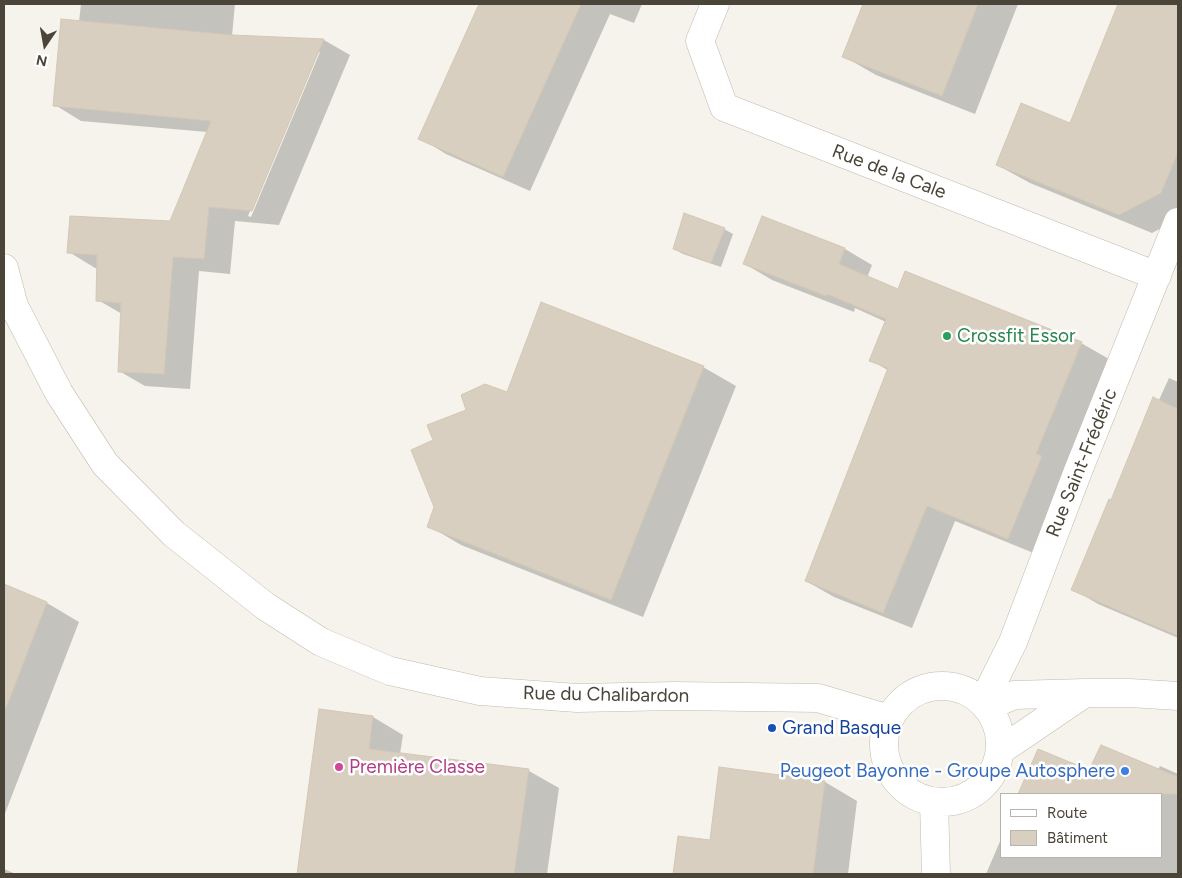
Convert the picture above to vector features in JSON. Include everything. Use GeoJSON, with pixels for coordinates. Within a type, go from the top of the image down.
{"type":"FeatureCollection","features":[{"type":"Feature","properties":{"kind":"street","name":"Rue de la Cale"},"geometry":{"type":"LineString","coordinates":[[714,4],[700,41],[724,107],[1157,276]]}},
{"type":"Feature","properties":{"kind":"street","name":"Rue Saint-Frédéric"},"geometry":{"type":"LineString","coordinates":[[985,704],[1013,642],[1078,470],[1178,222]]}},
{"type":"Feature","properties":{"kind":"street","name":"Rue du Chalibardon"},"geometry":{"type":"LineString","coordinates":[[4,268],[14,306],[54,385],[106,464],[174,534],[265,606],[321,642],[390,671],[480,691],[576,698],[676,696],[818,698],[889,719]]}},
{"type":"Feature","properties":{"kind":"street"},"geometry":{"type":"LineString","coordinates":[[942,686],[965,690],[985,704],[996,720],[1000,734],[1001,750],[996,768],[986,784],[970,796],[952,802],[934,802],[916,797],[902,786],[891,772],[885,754],[884,737],[889,719],[902,701],[921,690],[942,686]]}},
{"type":"Feature","properties":{"kind":"street"},"geometry":{"type":"LineString","coordinates":[[985,704],[1014,696],[1085,693],[1178,696]]}},
{"type":"Feature","properties":{"kind":"street"},"geometry":{"type":"LineString","coordinates":[[1001,750],[1085,693]]}},
{"type":"Feature","properties":{"kind":"street"},"geometry":{"type":"LineString","coordinates":[[934,802],[936,874]]}},
{"type":"Feature","properties":{"kind":"building"},"geometry":{"type":"Polygon","coordinates":[[[479,4],[581,4],[503,177],[418,139],[479,4]]]}},
{"type":"Feature","properties":{"kind":"building"},"geometry":{"type":"Polygon","coordinates":[[[863,4],[978,4],[942,96],[842,57],[863,4]]]}},
{"type":"Feature","properties":{"kind":"building"},"geometry":{"type":"Polygon","coordinates":[[[1118,4],[1178,4],[1178,152],[1161,193],[1119,215],[996,165],[1021,103],[1070,123],[1118,4]]]}},
{"type":"Feature","properties":{"kind":"building"},"geometry":{"type":"Polygon","coordinates":[[[61,19],[232,35],[324,39],[252,211],[209,207],[204,259],[173,257],[164,374],[118,372],[121,303],[96,301],[97,255],[67,253],[70,216],[170,221],[211,121],[53,106],[61,19]]]}},
{"type":"Feature","properties":{"kind":"building"},"geometry":{"type":"Polygon","coordinates":[[[684,213],[725,228],[711,263],[673,249],[684,213]]]}},
{"type":"Feature","properties":{"kind":"building"},"geometry":{"type":"Polygon","coordinates":[[[762,216],[845,248],[839,264],[898,289],[905,271],[1082,342],[1036,454],[1042,456],[1008,539],[927,506],[883,613],[805,581],[888,368],[869,361],[886,319],[827,294],[826,296],[743,264],[762,216]]]}},
{"type":"Feature","properties":{"kind":"building"},"geometry":{"type":"Polygon","coordinates":[[[541,302],[704,366],[611,600],[427,527],[434,507],[411,450],[433,440],[427,425],[466,410],[461,395],[485,384],[507,392],[541,302]]]}},
{"type":"Feature","properties":{"kind":"building"},"geometry":{"type":"Polygon","coordinates":[[[1153,397],[1178,409],[1178,636],[1071,590],[1109,499],[1111,500],[1153,397]]]}},
{"type":"Feature","properties":{"kind":"building"},"geometry":{"type":"Polygon","coordinates":[[[4,584],[47,602],[6,708],[4,708],[4,584]]]}},
{"type":"Feature","properties":{"kind":"building"},"geometry":{"type":"Polygon","coordinates":[[[319,709],[373,716],[369,749],[529,769],[514,874],[297,874],[319,709]]]}},
{"type":"Feature","properties":{"kind":"building"},"geometry":{"type":"Polygon","coordinates":[[[1101,745],[1178,777],[1178,794],[1018,793],[1038,749],[1089,770],[1101,745]]]}},
{"type":"Feature","properties":{"kind":"building"},"geometry":{"type":"Polygon","coordinates":[[[719,767],[825,781],[813,874],[673,874],[678,836],[710,840],[719,767]]]}},
{"type":"Feature","properties":{"kind":"place","name":"Crossfit Essor"},"geometry":{"type":"Point","coordinates":[947,336]}},
{"type":"Feature","properties":{"kind":"place","name":"Grand Basque"},"geometry":{"type":"Point","coordinates":[772,728]}},
{"type":"Feature","properties":{"kind":"place","name":"Première Classe"},"geometry":{"type":"Point","coordinates":[339,767]}},
{"type":"Feature","properties":{"kind":"place","name":"Peugeot Bayonne - Groupe Autosphere"},"geometry":{"type":"Point","coordinates":[1125,771]}}]}
